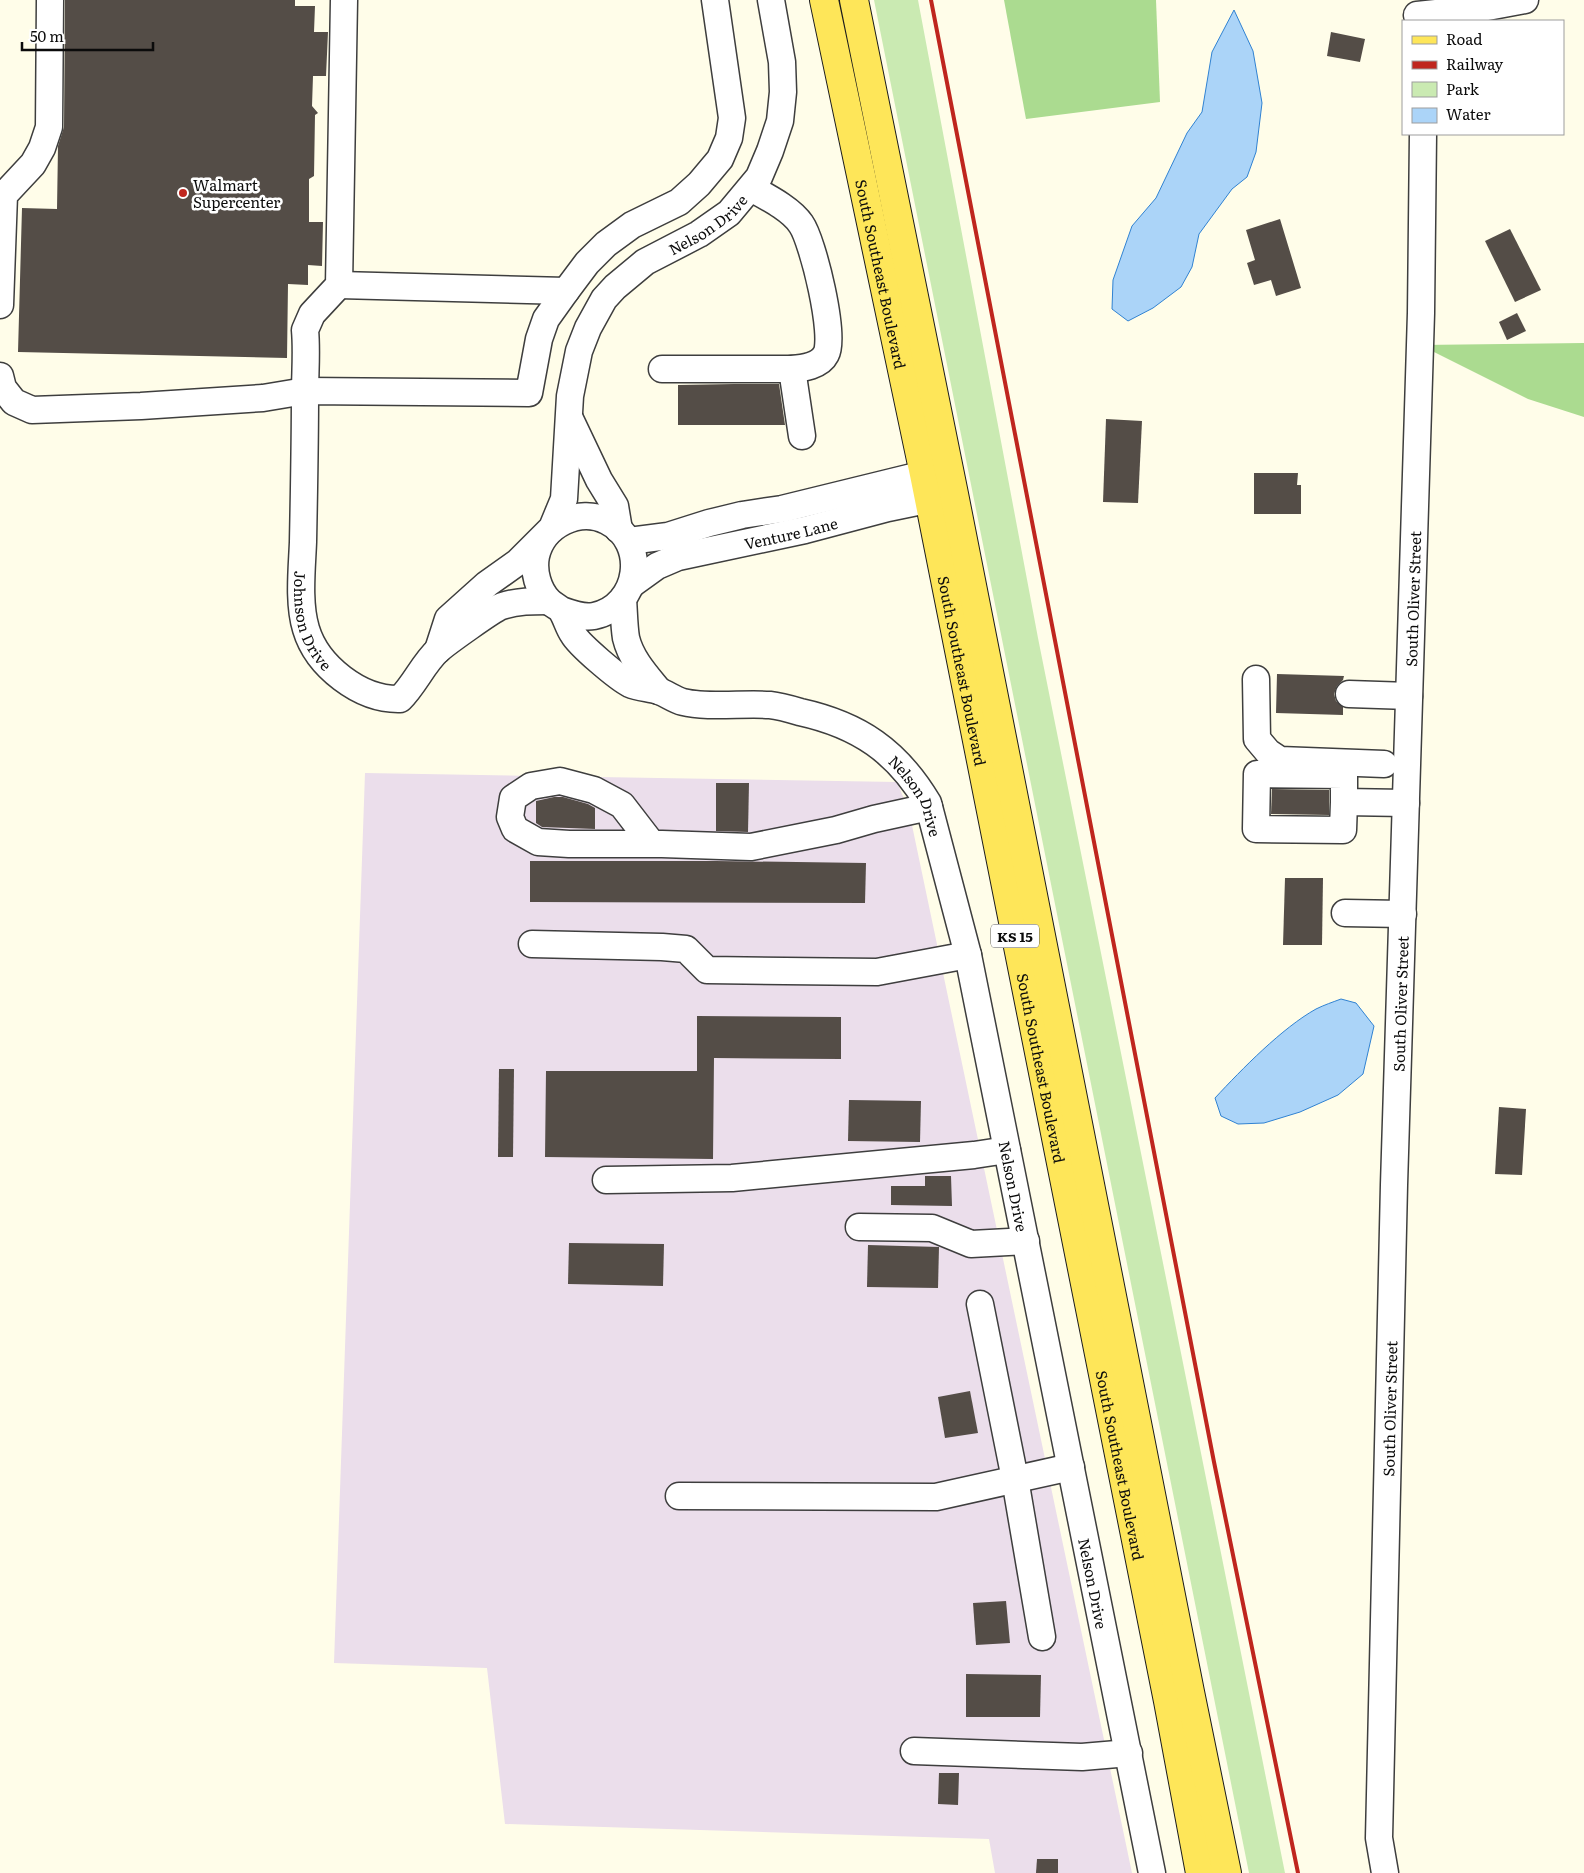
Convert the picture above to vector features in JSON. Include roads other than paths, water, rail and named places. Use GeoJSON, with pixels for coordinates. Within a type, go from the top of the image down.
{"type":"FeatureCollection","features":[{"type":"Feature","properties":{"kind":"main road","name":"South Southeast Boulevard"},"geometry":{"type":"LineString","coordinates":[[824,0],[939,484],[1227,1873]]}},
{"type":"Feature","properties":{"kind":"main road","name":"South Southeast Boulevard"},"geometry":{"type":"LineString","coordinates":[[854,0],[939,484],[1200,1873]]}},
{"type":"Feature","properties":{"kind":"street"},"geometry":{"type":"LineString","coordinates":[[0,305],[4,195],[33,164],[50,127],[50,0]]}},
{"type":"Feature","properties":{"kind":"street"},"geometry":{"type":"LineString","coordinates":[[305,391],[305,330],[312,314],[339,285],[344,0]]}},
{"type":"Feature","properties":{"kind":"street"},"geometry":{"type":"LineString","coordinates":[[0,376],[3,388],[14,402],[32,410],[131,407],[263,398],[305,391],[529,393],[539,339],[546,319],[586,264],[606,244],[632,224],[679,202],[700,184],[720,159],[729,138],[732,118],[715,0]]}},
{"type":"Feature","properties":{"kind":"street","name":"Nelson Drive"},"geometry":{"type":"LineString","coordinates":[[552,528],[564,499],[570,396],[579,351],[588,328],[604,299],[630,274],[646,262],[699,234],[728,213],[751,188],[765,165],[780,122],[783,92],[782,62],[771,0]]}},
{"type":"Feature","properties":{"kind":"street"},"geometry":{"type":"LineString","coordinates":[[1417,12],[1482,8],[1525,0]]}},
{"type":"Feature","properties":{"kind":"street","name":"South Oliver Street"},"geometry":{"type":"LineString","coordinates":[[1385,1873],[1381,1858],[1379,1829],[1394,1195],[1406,803],[1396,763],[1410,696],[1422,313],[1423,135]]}},
{"type":"Feature","properties":{"kind":"street"},"geometry":{"type":"LineString","coordinates":[[662,369],[792,369],[805,367],[817,362],[826,354],[830,338],[819,270],[807,233],[800,221],[780,205],[751,188]]}},
{"type":"Feature","properties":{"kind":"street"},"geometry":{"type":"LineString","coordinates":[[339,285],[566,291]]}},
{"type":"Feature","properties":{"kind":"street"},"geometry":{"type":"LineString","coordinates":[[792,369],[802,436]]}},
{"type":"Feature","properties":{"kind":"street","name":"Johnson Drive"},"geometry":{"type":"LineString","coordinates":[[305,391],[302,617],[313,646],[348,683],[367,693],[386,699],[400,699],[410,689],[420,672],[438,650]]}},
{"type":"Feature","properties":{"kind":"street","name":"Nelson Drive"},"geometry":{"type":"LineString","coordinates":[[570,419],[599,480],[615,506],[624,535]]}},
{"type":"Feature","properties":{"kind":"street","name":"Venture Lane"},"geometry":{"type":"LineString","coordinates":[[624,535],[668,536],[726,519],[939,484]]}},
{"type":"Feature","properties":{"kind":"street","name":"Venture Lane"},"geometry":{"type":"LineString","coordinates":[[628,592],[656,566],[678,557],[804,530],[854,516],[939,484]]}},
{"type":"Feature","properties":{"kind":"street"},"geometry":{"type":"LineString","coordinates":[[593,517],[607,521],[624,535],[634,555],[636,570],[628,592],[610,610],[594,616],[577,616],[555,605],[523,602],[500,606],[438,650],[448,618],[486,584],[518,562],[552,528],[564,520],[593,517]]}},
{"type":"Feature","properties":{"kind":"street"},"geometry":{"type":"LineString","coordinates":[[552,528],[542,541],[536,556],[535,572],[539,587],[555,605]]}},
{"type":"Feature","properties":{"kind":"street","name":"Nelson Drive"},"geometry":{"type":"LineString","coordinates":[[628,592],[626,638],[642,671],[659,691]]}},
{"type":"Feature","properties":{"kind":"street","name":"Nelson Drive"},"geometry":{"type":"LineString","coordinates":[[555,605],[573,636],[605,666],[630,684],[659,691],[683,702],[773,706],[842,723],[871,740],[894,759],[915,780],[930,807],[968,956],[1152,1873]]}},
{"type":"Feature","properties":{"kind":"street"},"geometry":{"type":"LineString","coordinates":[[1256,679],[1257,738],[1268,752],[1280,760],[1396,763]]}},
{"type":"Feature","properties":{"kind":"street"},"geometry":{"type":"LineString","coordinates":[[1349,694],[1410,696]]}},
{"type":"Feature","properties":{"kind":"street"},"geometry":{"type":"LineString","coordinates":[[1344,775],[1343,830],[1256,829],[1257,774],[1344,775],[1396,763]]}},
{"type":"Feature","properties":{"kind":"street"},"geometry":{"type":"LineString","coordinates":[[652,844],[622,805],[594,790],[560,781],[531,786],[514,798],[510,817],[515,829],[538,842],[569,844],[751,847],[836,830],[874,819],[930,807]]}},
{"type":"Feature","properties":{"kind":"street"},"geometry":{"type":"LineString","coordinates":[[1344,802],[1406,803]]}},
{"type":"Feature","properties":{"kind":"street"},"geometry":{"type":"LineString","coordinates":[[1345,913],[1403,914]]}},
{"type":"Feature","properties":{"kind":"street"},"geometry":{"type":"LineString","coordinates":[[532,944],[686,949],[707,970],[877,972],[968,956]]}},
{"type":"Feature","properties":{"kind":"street"},"geometry":{"type":"LineString","coordinates":[[606,1180],[732,1178],[954,1157],[1007,1150]]}},
{"type":"Feature","properties":{"kind":"street"},"geometry":{"type":"LineString","coordinates":[[859,1227],[932,1228],[971,1244],[1026,1241]]}},
{"type":"Feature","properties":{"kind":"street"},"geometry":{"type":"LineString","coordinates":[[980,1304],[1016,1480],[1042,1638]]}},
{"type":"Feature","properties":{"kind":"street"},"geometry":{"type":"LineString","coordinates":[[679,1496],[936,1497],[1071,1467]]}},
{"type":"Feature","properties":{"kind":"street"},"geometry":{"type":"LineString","coordinates":[[914,1751],[1082,1757],[1129,1753]]}},
{"type":"Feature","properties":{"kind":"water"},"geometry":{"type":"Polygon","coordinates":[[[1234,10],[1253,51],[1262,103],[1256,152],[1247,177],[1232,189],[1199,234],[1192,267],[1181,287],[1153,308],[1128,321],[1112,309],[1113,280],[1132,226],[1156,198],[1187,133],[1202,112],[1212,52],[1234,10]]]}},
{"type":"Feature","properties":{"kind":"water"},"geometry":{"type":"Polygon","coordinates":[[[1341,999],[1356,1003],[1374,1026],[1363,1074],[1338,1095],[1300,1112],[1264,1123],[1238,1124],[1221,1116],[1215,1098],[1250,1062],[1303,1017],[1341,999]]]}},
{"type":"Feature","properties":{"kind":"railway"},"geometry":{"type":"LineString","coordinates":[[931,0],[1214,1462],[1298,1873]]}},
{"type":"Feature","properties":{"kind":"place","name":"Walmart Supercenter"},"geometry":{"type":"Point","coordinates":[183,193]}}]}
